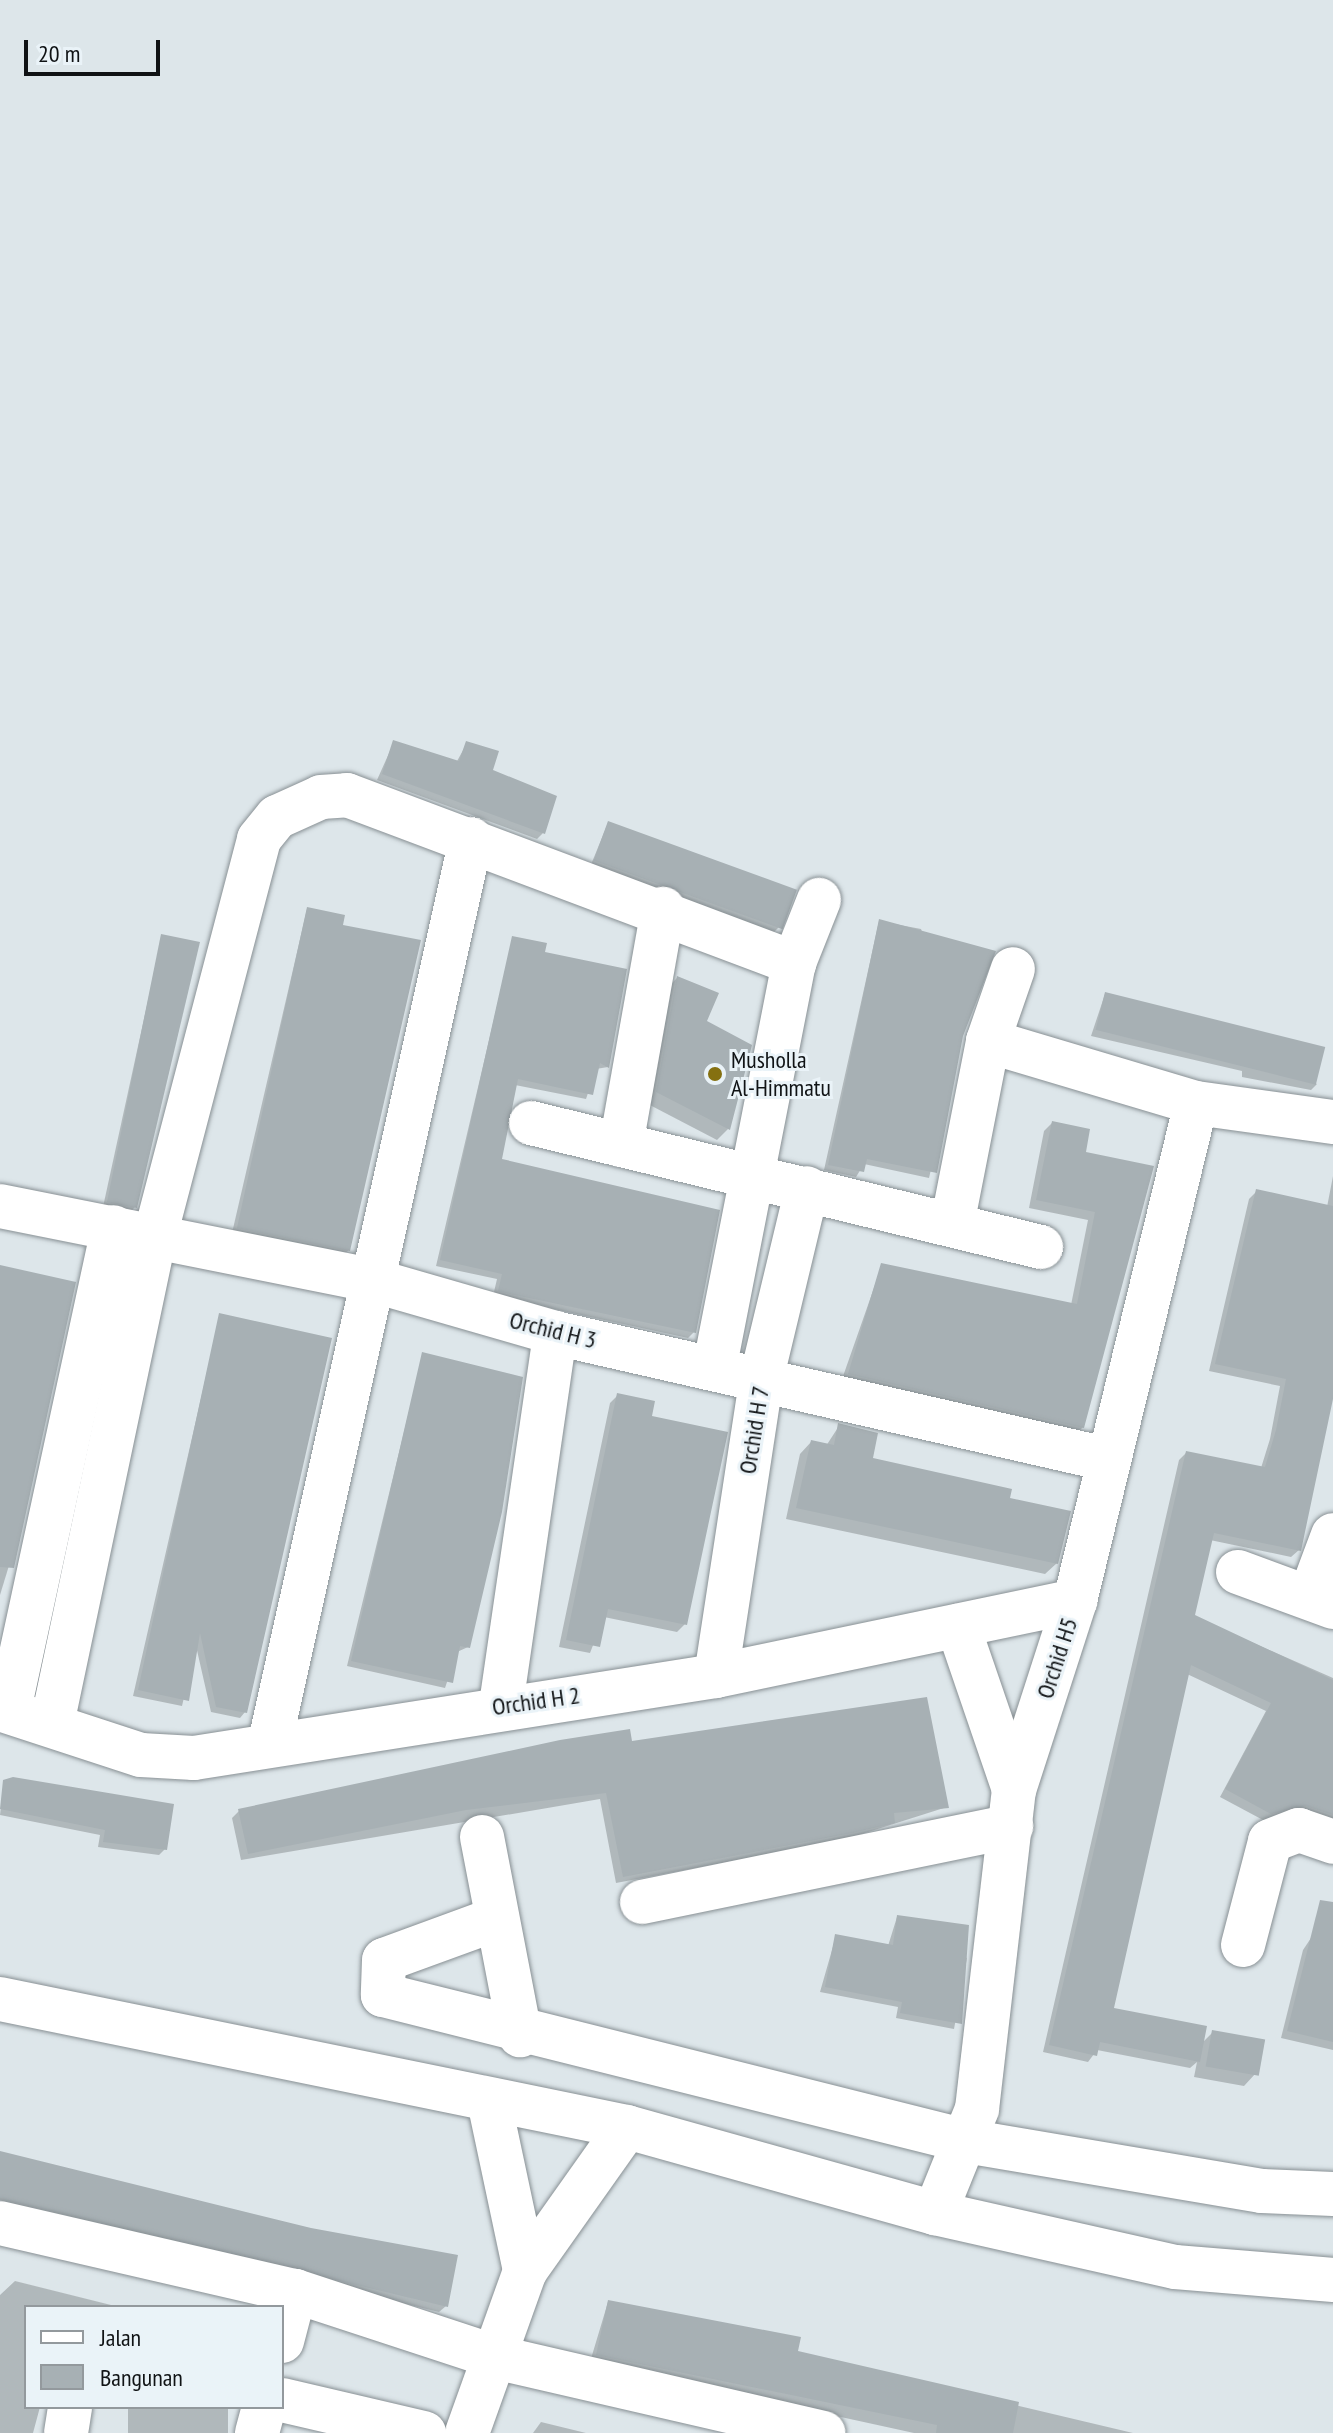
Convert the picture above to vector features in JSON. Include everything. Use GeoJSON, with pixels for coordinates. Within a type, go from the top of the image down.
{"type":"FeatureCollection","features":[{"type":"Feature","properties":{"kind":"street"},"geometry":{"type":"LineString","coordinates":[[52,1724],[155,1236],[259,839],[277,817],[321,797],[347,795],[663,909],[794,963]]}},
{"type":"Feature","properties":{"kind":"street"},"geometry":{"type":"LineString","coordinates":[[270,1742],[471,839]]}},
{"type":"Feature","properties":{"kind":"street"},"geometry":{"type":"LineString","coordinates":[[715,1365],[794,963],[819,900]]}},
{"type":"Feature","properties":{"kind":"street"},"geometry":{"type":"LineString","coordinates":[[621,1145],[663,909]]}},
{"type":"Feature","properties":{"kind":"street"},"geometry":{"type":"LineString","coordinates":[[952,1225],[988,1041],[1013,969]]}},
{"type":"Feature","properties":{"kind":"street"},"geometry":{"type":"LineString","coordinates":[[988,1041],[1196,1103],[1333,1122]]}},
{"type":"Feature","properties":{"kind":"street","name":"Orchid H5"},"geometry":{"type":"LineString","coordinates":[[935,2213],[977,2109],[1013,1808],[1075,1601],[1106,1459],[1196,1103]]}},
{"type":"Feature","properties":{"kind":"street"},"geometry":{"type":"LineString","coordinates":[[531,1123],[1041,1247]]}},
{"type":"Feature","properties":{"kind":"street","name":"Orchid H 7"},"geometry":{"type":"LineString","coordinates":[[716,1676],[762,1376],[807,1188]]}},
{"type":"Feature","properties":{"kind":"street","name":"Orchid H 3"},"geometry":{"type":"LineString","coordinates":[[0,1206],[375,1281],[555,1333],[715,1365],[1106,1459]]}},
{"type":"Feature","properties":{"kind":"street"},"geometry":{"type":"LineString","coordinates":[[4,1709],[113,1227]]}},
{"type":"Feature","properties":{"kind":"street"},"geometry":{"type":"LineString","coordinates":[[501,1705],[555,1333]]}},
{"type":"Feature","properties":{"kind":"street"},"geometry":{"type":"LineString","coordinates":[[1238,1572],[1321,1602],[1333,1539]]}},
{"type":"Feature","properties":{"kind":"street","name":"Orchid H 2"},"geometry":{"type":"LineString","coordinates":[[4,1709],[141,1755],[194,1758],[270,1742],[501,1705],[716,1676],[1075,1601]]}},
{"type":"Feature","properties":{"kind":"street"},"geometry":{"type":"LineString","coordinates":[[642,1902],[1013,1808],[958,1626]]}},
{"type":"Feature","properties":{"kind":"street"},"geometry":{"type":"LineString","coordinates":[[1243,1945],[1270,1841],[1299,1830],[1333,1842]]}},
{"type":"Feature","properties":{"kind":"street"},"geometry":{"type":"LineString","coordinates":[[482,1837],[520,2035]]}},
{"type":"Feature","properties":{"kind":"street"},"geometry":{"type":"LineString","coordinates":[[496,1919],[384,1960],[379,1986],[389,2001],[966,2141],[1262,2191],[1333,2194]]}},
{"type":"Feature","properties":{"kind":"street"},"geometry":{"type":"LineString","coordinates":[[0,1999],[494,2116],[1175,2267],[1333,2280]]}},
{"type":"Feature","properties":{"kind":"street"},"geometry":{"type":"LineString","coordinates":[[494,2116],[529,2256]]}},
{"type":"Feature","properties":{"kind":"street"},"geometry":{"type":"LineString","coordinates":[[467,2433],[499,2358],[529,2256],[616,2142]]}},
{"type":"Feature","properties":{"kind":"street"},"geometry":{"type":"LineString","coordinates":[[0,2223],[295,2291],[676,2416],[823,2433]]}},
{"type":"Feature","properties":{"kind":"street"},"geometry":{"type":"LineString","coordinates":[[284,2333],[295,2291]]}},
{"type":"Feature","properties":{"kind":"street"},"geometry":{"type":"LineString","coordinates":[[284,2400],[424,2433]]}},
{"type":"Feature","properties":{"kind":"street"},"geometry":{"type":"LineString","coordinates":[[66,2433],[70,2409]]}},
{"type":"Feature","properties":{"kind":"street"},"geometry":{"type":"LineString","coordinates":[[257,2433],[263,2409]]}},
{"type":"Feature","properties":{"kind":"building"},"geometry":{"type":"Polygon","coordinates":[[[393,740],[459,761],[466,741],[499,751],[493,770],[557,796],[545,834],[382,774],[393,740]]]}},
{"type":"Feature","properties":{"kind":"building"},"geometry":{"type":"Polygon","coordinates":[[[608,821],[797,890],[783,929],[594,860],[608,821]]]}},
{"type":"Feature","properties":{"kind":"building"},"geometry":{"type":"Polygon","coordinates":[[[307,907],[345,915],[343,925],[421,940],[350,1251],[237,1228],[307,907]]]}},
{"type":"Feature","properties":{"kind":"building"},"geometry":{"type":"Polygon","coordinates":[[[879,919],[996,951],[963,1036],[937,1173],[867,1159],[864,1172],[828,1165],[879,919]]]}},
{"type":"Feature","properties":{"kind":"building"},"geometry":{"type":"Polygon","coordinates":[[[161,934],[200,942],[137,1208],[107,1202],[161,934]]]}},
{"type":"Feature","properties":{"kind":"building"},"geometry":{"type":"Polygon","coordinates":[[[512,936],[547,943],[545,952],[627,969],[609,1068],[600,1063],[593,1095],[518,1079],[502,1159],[720,1210],[696,1333],[498,1291],[502,1274],[440,1260],[512,936]]]}},
{"type":"Feature","properties":{"kind":"building","name":"Musholla Al-Himmatu"},"geometry":{"type":"Polygon","coordinates":[[[677,976],[719,993],[707,1021],[752,1045],[730,1130],[656,1092],[677,976]]]}},
{"type":"Feature","properties":{"kind":"building"},"geometry":{"type":"Polygon","coordinates":[[[1105,992],[1325,1047],[1316,1085],[1096,1030],[1105,992]]]}},
{"type":"Feature","properties":{"kind":"building"},"geometry":{"type":"Polygon","coordinates":[[[1052,1121],[1090,1129],[1086,1152],[1154,1166],[1084,1428],[848,1374],[881,1263],[1077,1304],[1095,1212],[1036,1200],[1052,1121]]]}},
{"type":"Feature","properties":{"kind":"building"},"geometry":{"type":"Polygon","coordinates":[[[1256,1189],[1333,1206],[1333,1399],[1301,1551],[1214,1533],[1195,1615],[1333,1680],[1333,1815],[1306,1806],[1271,1814],[1225,1789],[1271,1703],[1191,1665],[1114,2008],[1207,2026],[1200,2062],[1100,2042],[1097,2056],[1049,2045],[1186,1451],[1265,1467],[1286,1379],[1215,1364],[1256,1189]]]}},
{"type":"Feature","properties":{"kind":"building"},"geometry":{"type":"Polygon","coordinates":[[[0,1265],[76,1282],[14,1568],[0,1567],[0,1265]]]}},
{"type":"Feature","properties":{"kind":"building"},"geometry":{"type":"Polygon","coordinates":[[[219,1313],[332,1338],[247,1713],[216,1707],[200,1633],[189,1701],[138,1690],[219,1313]]]}},
{"type":"Feature","properties":{"kind":"building"},"geometry":{"type":"Polygon","coordinates":[[[422,1352],[523,1377],[502,1512],[470,1648],[460,1646],[453,1683],[351,1661],[422,1352]]]}},
{"type":"Feature","properties":{"kind":"building"},"geometry":{"type":"Polygon","coordinates":[[[617,1393],[655,1401],[652,1416],[728,1432],[687,1625],[608,1609],[600,1647],[566,1640],[617,1393]]]}},
{"type":"Feature","properties":{"kind":"building"},"geometry":{"type":"Polygon","coordinates":[[[838,1423],[878,1433],[873,1458],[1012,1489],[1010,1498],[1071,1511],[1058,1564],[796,1508],[811,1440],[834,1445],[838,1423]]]}},
{"type":"Feature","properties":{"kind":"building"},"geometry":{"type":"Polygon","coordinates":[[[927,1697],[949,1808],[894,1813],[895,1823],[623,1877],[606,1793],[466,1810],[248,1854],[238,1809],[560,1740],[630,1729],[632,1741],[927,1697]]]}},
{"type":"Feature","properties":{"kind":"building"},"geometry":{"type":"Polygon","coordinates":[[[13,1777],[174,1804],[167,1850],[103,1842],[105,1830],[0,1809],[3,1780],[13,1777]]]}},
{"type":"Feature","properties":{"kind":"building"},"geometry":{"type":"Polygon","coordinates":[[[1320,1900],[1333,1902],[1333,2042],[1287,2031],[1320,1900]]]}},
{"type":"Feature","properties":{"kind":"building"},"geometry":{"type":"Polygon","coordinates":[[[897,1915],[969,1925],[962,2024],[900,2013],[902,2002],[825,1987],[835,1934],[893,1945],[897,1915]]]}},
{"type":"Feature","properties":{"kind":"building"},"geometry":{"type":"Polygon","coordinates":[[[1212,2030],[1265,2039],[1259,2076],[1206,2066],[1212,2030]]]}},
{"type":"Feature","properties":{"kind":"building"},"geometry":{"type":"Polygon","coordinates":[[[0,2151],[311,2228],[458,2255],[448,2307],[0,2199],[0,2151]]]}},
{"type":"Feature","properties":{"kind":"building"},"geometry":{"type":"Polygon","coordinates":[[[608,2300],[801,2337],[798,2351],[1019,2402],[1013,2433],[936,2433],[937,2425],[596,2355],[608,2300]]]}},
{"type":"Feature","properties":{"kind":"place","name":"Musholla Al-Himmatu"},"geometry":{"type":"Point","coordinates":[715,1074]}}]}
